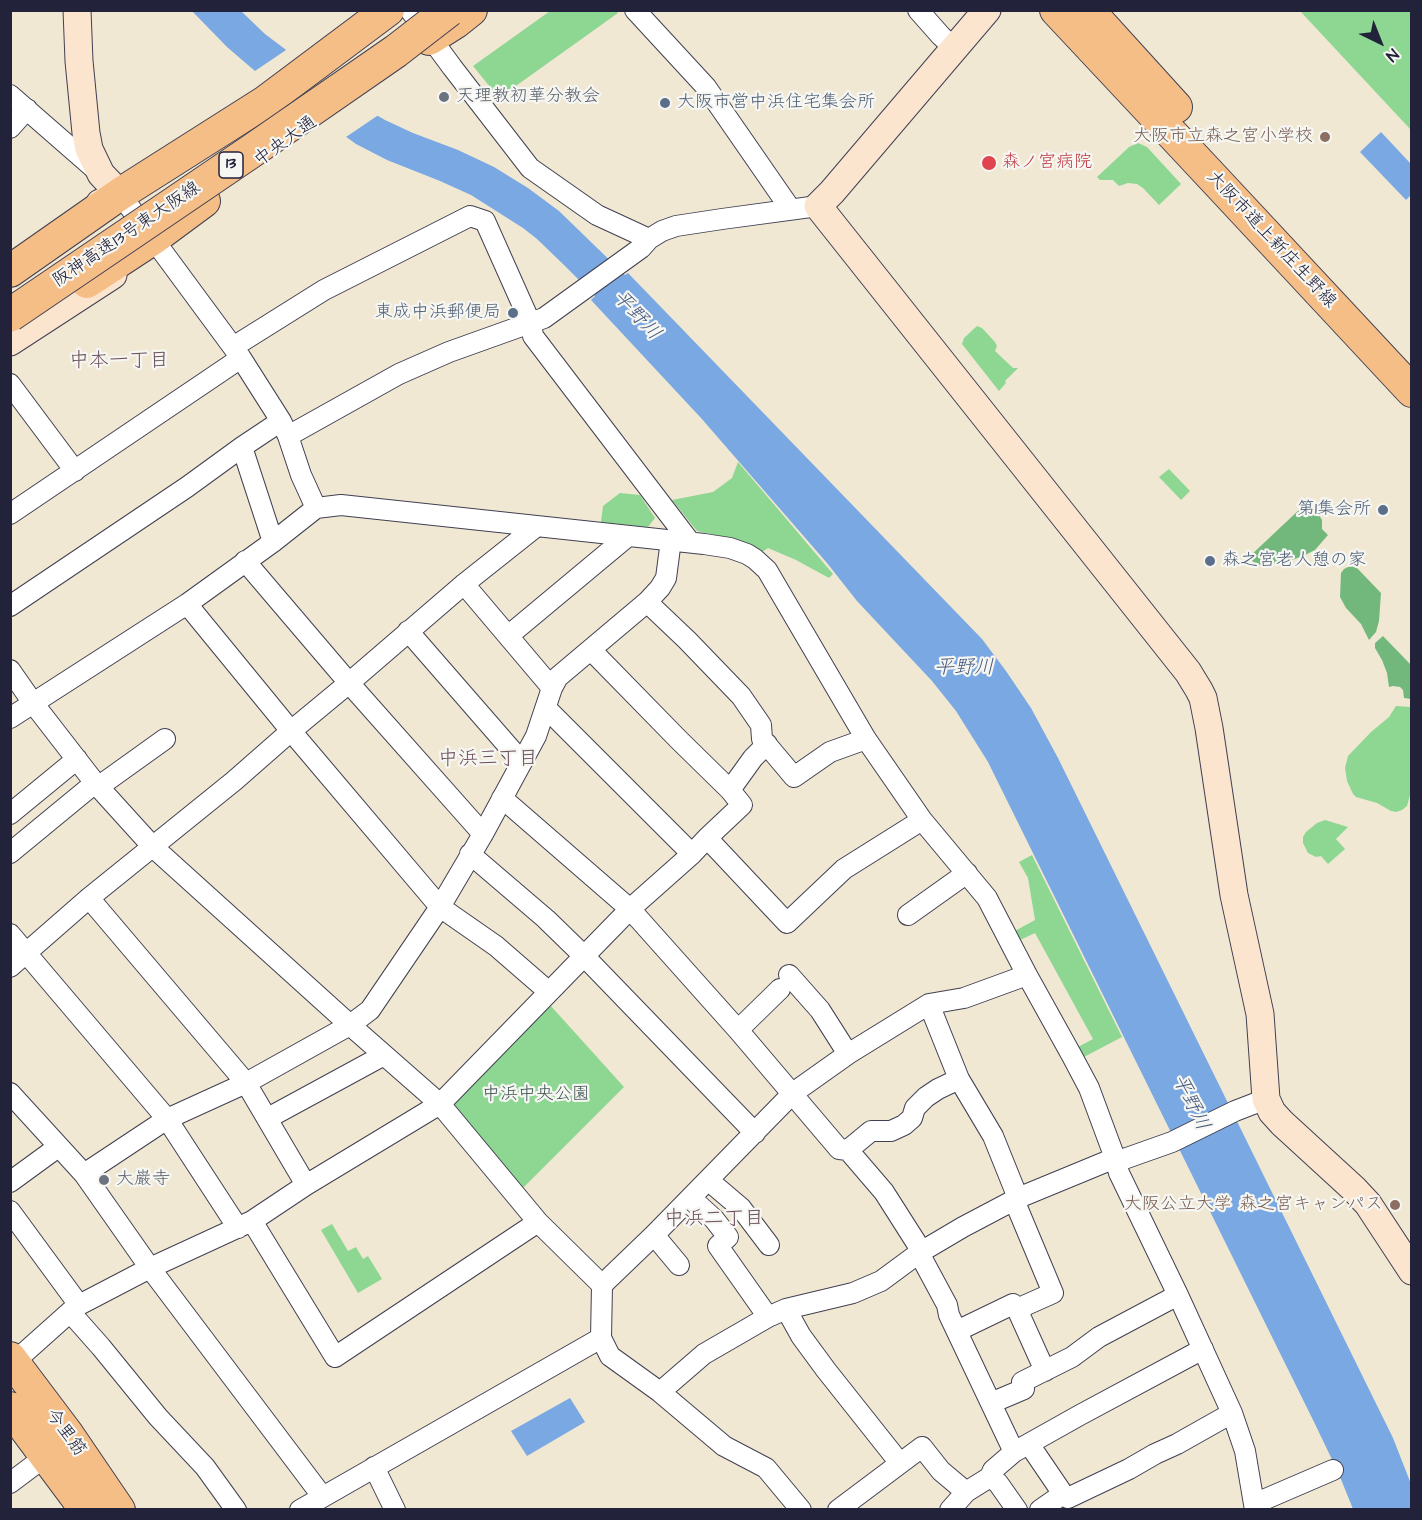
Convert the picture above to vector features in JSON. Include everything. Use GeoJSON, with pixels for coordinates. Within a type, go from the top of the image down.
{"type":"FeatureCollection","features":[{"type":"Feature","properties":{"kind":"highway","name":"阪神高速13号東大阪線"},"geometry":{"type":"LineString","coordinates":[[10,287],[241,131],[411,10]]}},
{"type":"Feature","properties":{"kind":"highway","name":"阪神高速13号東大阪線"},"geometry":{"type":"LineString","coordinates":[[10,315],[396,51],[449,10]]}},
{"type":"Feature","properties":{"kind":"main road"},"geometry":{"type":"LineString","coordinates":[[17,262],[110,184],[265,102],[388,10]]}},
{"type":"Feature","properties":{"kind":"main road","name":"中央大通"},"geometry":{"type":"LineString","coordinates":[[10,332],[154,238],[471,10]]}},
{"type":"Feature","properties":{"kind":"main road","name":"大阪市道上新庄生野線"},"geometry":{"type":"LineString","coordinates":[[1056,10],[1412,391]]}},
{"type":"Feature","properties":{"kind":"main road","name":"大阪市道上新庄生野線"},"geometry":{"type":"LineString","coordinates":[[1088,10],[1128,56],[1412,361]]}},
{"type":"Feature","properties":{"kind":"main road","name":"今里筋"},"geometry":{"type":"LineString","coordinates":[[12,1360],[120,1509]]}},
{"type":"Feature","properties":{"kind":"main road","name":"今里筋"},"geometry":{"type":"LineString","coordinates":[[10,1408],[86,1509]]}},
{"type":"Feature","properties":{"kind":"street"},"geometry":{"type":"LineString","coordinates":[[76,10],[89,149],[110,184],[154,238],[237,352],[285,429],[316,508]]}},
{"type":"Feature","properties":{"kind":"street"},"geometry":{"type":"LineString","coordinates":[[411,10],[430,38],[535,172],[597,215],[649,239]]}},
{"type":"Feature","properties":{"kind":"street"},"geometry":{"type":"LineString","coordinates":[[635,10],[706,87],[787,204],[788,210]]}},
{"type":"Feature","properties":{"kind":"street"},"geometry":{"type":"LineString","coordinates":[[918,10],[956,49]]}},
{"type":"Feature","properties":{"kind":"street"},"geometry":{"type":"LineString","coordinates":[[10,606],[242,447],[448,352],[544,318],[662,231],[676,226],[818,206],[956,49],[987,10]]}},
{"type":"Feature","properties":{"kind":"street"},"geometry":{"type":"LineString","coordinates":[[10,95],[110,184]]}},
{"type":"Feature","properties":{"kind":"street"},"geometry":{"type":"LineString","coordinates":[[10,128],[27,109]]}},
{"type":"Feature","properties":{"kind":"street"},"geometry":{"type":"LineString","coordinates":[[818,206],[1188,672],[1199,690],[1203,698],[1209,728],[1234,895],[1260,1014],[1266,1099],[1272,1112],[1282,1123],[1368,1204],[1412,1271]]}},
{"type":"Feature","properties":{"kind":"street"},"geometry":{"type":"LineString","coordinates":[[10,514],[75,471],[324,290],[470,216],[485,220],[531,324],[534,336],[681,541]]}},
{"type":"Feature","properties":{"kind":"street"},"geometry":{"type":"LineString","coordinates":[[10,342],[108,279],[154,238]]}},
{"type":"Feature","properties":{"kind":"street"},"geometry":{"type":"LineString","coordinates":[[10,384],[75,471]]}},
{"type":"Feature","properties":{"kind":"street"},"geometry":{"type":"LineString","coordinates":[[242,447],[273,542]]}},
{"type":"Feature","properties":{"kind":"street"},"geometry":{"type":"LineString","coordinates":[[10,718],[187,604],[316,508],[341,505],[681,541],[730,548],[747,554],[767,570],[866,740],[922,820],[987,898],[1072,1056],[1089,1088],[1119,1173],[1232,1413],[1245,1451],[1254,1507],[1333,1470]]}},
{"type":"Feature","properties":{"kind":"street"},"geometry":{"type":"LineString","coordinates":[[10,967],[89,898],[234,781],[464,584],[537,526]]}},
{"type":"Feature","properties":{"kind":"street"},"geometry":{"type":"LineString","coordinates":[[508,636],[628,536]]}},
{"type":"Feature","properties":{"kind":"street"},"geometry":{"type":"LineString","coordinates":[[84,1174],[167,1119],[246,1083],[350,1025],[370,1010],[440,908],[483,834],[536,736],[558,677],[647,602],[660,588],[681,541]]}},
{"type":"Feature","properties":{"kind":"street"},"geometry":{"type":"LineString","coordinates":[[245,561],[483,834]]}},
{"type":"Feature","properties":{"kind":"street"},"geometry":{"type":"LineString","coordinates":[[464,584],[552,688]]}},
{"type":"Feature","properties":{"kind":"street"},"geometry":{"type":"LineString","coordinates":[[647,602],[741,696],[761,725],[762,739],[794,777],[830,752],[866,740]]}},
{"type":"Feature","properties":{"kind":"street"},"geometry":{"type":"LineString","coordinates":[[187,604],[440,908],[496,946],[549,993]]}},
{"type":"Feature","properties":{"kind":"street"},"geometry":{"type":"LineString","coordinates":[[408,631],[522,762]]}},
{"type":"Feature","properties":{"kind":"street"},"geometry":{"type":"LineString","coordinates":[[12,1360],[75,1308],[150,1268],[245,1225],[306,1185],[440,1104],[630,909],[692,854],[742,805],[730,789],[591,650]]}},
{"type":"Feature","properties":{"kind":"street"},"geometry":{"type":"LineString","coordinates":[[10,670],[97,785],[153,847],[440,1104],[538,1222],[602,1285]]}},
{"type":"Feature","properties":{"kind":"street"},"geometry":{"type":"LineString","coordinates":[[546,708],[692,854]]}},
{"type":"Feature","properties":{"kind":"street"},"geometry":{"type":"LineString","coordinates":[[10,853],[97,785],[165,739]]}},
{"type":"Feature","properties":{"kind":"street"},"geometry":{"type":"LineString","coordinates":[[730,789],[753,758],[767,744]]}},
{"type":"Feature","properties":{"kind":"street"},"geometry":{"type":"LineString","coordinates":[[10,814],[76,759]]}},
{"type":"Feature","properties":{"kind":"street"},"geometry":{"type":"LineString","coordinates":[[502,798],[630,909],[793,1093],[839,1149],[848,1150],[884,1192],[919,1247],[919,1253],[947,1305],[949,1315],[992,1403],[1022,1448],[1063,1494],[1068,1498],[1129,1469],[1232,1413]]}},
{"type":"Feature","properties":{"kind":"street"},"geometry":{"type":"LineString","coordinates":[[707,838],[787,923],[844,869],[922,820]]}},
{"type":"Feature","properties":{"kind":"street"},"geometry":{"type":"LineString","coordinates":[[470,854],[546,919],[584,956],[755,1132]]}},
{"type":"Feature","properties":{"kind":"street"},"geometry":{"type":"LineString","coordinates":[[908,915],[967,873]]}},
{"type":"Feature","properties":{"kind":"street"},"geometry":{"type":"LineString","coordinates":[[89,898],[246,1083],[306,1185]]}},
{"type":"Feature","properties":{"kind":"street"},"geometry":{"type":"LineString","coordinates":[[10,934],[167,1119],[245,1225],[334,1357],[538,1222]]}},
{"type":"Feature","properties":{"kind":"street"},"geometry":{"type":"LineString","coordinates":[[801,1509],[766,1468],[724,1446],[660,1392],[610,1356],[601,1338],[602,1285],[793,1093],[848,1054],[929,1004],[964,998],[1027,975]]}},
{"type":"Feature","properties":{"kind":"street"},"geometry":{"type":"LineString","coordinates":[[738,1030],[785,982],[820,1010],[848,1054]]}},
{"type":"Feature","properties":{"kind":"street"},"geometry":{"type":"LineString","coordinates":[[929,1004],[958,1079],[993,1136],[1018,1198],[1017,1207],[1053,1293],[1017,1309]]}},
{"type":"Feature","properties":{"kind":"street"},"geometry":{"type":"LineString","coordinates":[[268,1119],[384,1054]]}},
{"type":"Feature","properties":{"kind":"street"},"geometry":{"type":"LineString","coordinates":[[848,1150],[871,1131],[891,1131],[904,1125],[912,1118],[915,1108],[926,1097],[958,1079]]}},
{"type":"Feature","properties":{"kind":"street"},"geometry":{"type":"LineString","coordinates":[[10,1093],[84,1174],[150,1268],[322,1496]]}},
{"type":"Feature","properties":{"kind":"street"},"geometry":{"type":"LineString","coordinates":[[660,1392],[704,1354],[768,1317],[786,1309],[854,1293],[882,1281],[919,1253],[1018,1198],[1115,1158],[1124,1160],[1172,1142],[1266,1099]]}},
{"type":"Feature","properties":{"kind":"street"},"geometry":{"type":"LineString","coordinates":[[10,1182],[58,1147]]}},
{"type":"Feature","properties":{"kind":"street"},"geometry":{"type":"LineString","coordinates":[[708,1180],[741,1208],[769,1245]]}},
{"type":"Feature","properties":{"kind":"street"},"geometry":{"type":"LineString","coordinates":[[691,1198],[714,1219],[728,1237],[718,1246],[768,1317]]}},
{"type":"Feature","properties":{"kind":"street"},"geometry":{"type":"LineString","coordinates":[[10,1211],[100,1347],[158,1417],[205,1467],[237,1509]]}},
{"type":"Feature","properties":{"kind":"street"},"geometry":{"type":"LineString","coordinates":[[654,1235],[680,1265]]}},
{"type":"Feature","properties":{"kind":"street"},"geometry":{"type":"LineString","coordinates":[[992,1403],[1024,1389],[1022,1382],[1072,1357],[1099,1337],[1178,1295]]}},
{"type":"Feature","properties":{"kind":"street"},"geometry":{"type":"LineString","coordinates":[[957,1331],[1013,1304],[1045,1371]]}},
{"type":"Feature","properties":{"kind":"street"},"geometry":{"type":"LineString","coordinates":[[786,1309],[801,1336],[826,1370],[899,1462]]}},
{"type":"Feature","properties":{"kind":"street"},"geometry":{"type":"LineString","coordinates":[[300,1509],[601,1338]]}},
{"type":"Feature","properties":{"kind":"street"},"geometry":{"type":"LineString","coordinates":[[950,1509],[966,1492],[990,1477],[993,1470],[1022,1448],[1203,1349]]}},
{"type":"Feature","properties":{"kind":"street"},"geometry":{"type":"LineString","coordinates":[[838,1509],[922,1447],[941,1471],[966,1492]]}},
{"type":"Feature","properties":{"kind":"street"},"geometry":{"type":"LineString","coordinates":[[10,1483],[46,1456]]}},
{"type":"Feature","properties":{"kind":"street"},"geometry":{"type":"LineString","coordinates":[[374,1467],[395,1509]]}},
{"type":"Feature","properties":{"kind":"street"},"geometry":{"type":"LineString","coordinates":[[990,1477],[998,1483],[1017,1509]]}},
{"type":"Feature","properties":{"kind":"street"},"geometry":{"type":"LineString","coordinates":[[1041,1509],[1063,1494]]}},
{"type":"Feature","properties":{"kind":"green space"},"geometry":{"type":"Polygon","coordinates":[[[616,10],[618,13],[499,98],[473,66],[550,11],[616,10]]]}},
{"type":"Feature","properties":{"kind":"green space"},"geometry":{"type":"Polygon","coordinates":[[[1300,11],[1411,11],[1411,130],[1300,11]]]}},
{"type":"Feature","properties":{"kind":"green space"},"geometry":{"type":"Polygon","coordinates":[[[1138,143],[1147,147],[1181,184],[1159,205],[1137,184],[1128,183],[1119,186],[1113,180],[1100,180],[1097,177],[1129,147],[1138,143]]]}},
{"type":"Feature","properties":{"kind":"green space"},"geometry":{"type":"Polygon","coordinates":[[[977,326],[982,328],[995,342],[997,346],[995,351],[1013,368],[1018,368],[999,391],[962,344],[964,338],[977,326]]]}},
{"type":"Feature","properties":{"kind":"green space"},"geometry":{"type":"Polygon","coordinates":[[[738,462],[833,574],[829,578],[768,548],[762,552],[738,544],[734,539],[697,531],[672,500],[713,492],[732,478],[738,462]]]}},
{"type":"Feature","properties":{"kind":"green space"},"geometry":{"type":"Polygon","coordinates":[[[1169,469],[1190,491],[1181,500],[1159,477],[1169,469]]]}},
{"type":"Feature","properties":{"kind":"green space"},"geometry":{"type":"Polygon","coordinates":[[[620,493],[640,495],[655,518],[648,527],[601,522],[603,506],[620,493]]]}},
{"type":"Feature","properties":{"kind":"green space"},"geometry":{"type":"Polygon","coordinates":[[[1302,507],[1310,508],[1319,515],[1322,520],[1322,529],[1328,535],[1315,550],[1307,554],[1290,561],[1256,565],[1249,557],[1302,507]]]}},
{"type":"Feature","properties":{"kind":"green space"},"geometry":{"type":"Polygon","coordinates":[[[1350,566],[1357,568],[1381,593],[1379,621],[1376,632],[1369,640],[1361,624],[1346,608],[1340,597],[1341,573],[1350,566]]]}},
{"type":"Feature","properties":{"kind":"green space"},"geometry":{"type":"Polygon","coordinates":[[[1383,636],[1411,665],[1411,699],[1404,698],[1400,687],[1389,687],[1387,673],[1375,648],[1375,643],[1383,636]]]}},
{"type":"Feature","properties":{"kind":"green space"},"geometry":{"type":"Polygon","coordinates":[[[1396,706],[1411,707],[1412,788],[1407,806],[1396,812],[1356,797],[1347,781],[1345,768],[1348,756],[1389,717],[1396,706]]]}},
{"type":"Feature","properties":{"kind":"green space"},"geometry":{"type":"Polygon","coordinates":[[[1325,820],[1348,827],[1336,839],[1345,849],[1328,864],[1321,856],[1316,857],[1308,853],[1303,843],[1306,832],[1325,820]]]}},
{"type":"Feature","properties":{"kind":"green space"},"geometry":{"type":"Polygon","coordinates":[[[1032,855],[1122,1037],[1082,1058],[1076,1048],[1093,1039],[1035,933],[1018,941],[1013,932],[1035,920],[1028,878],[1019,862],[1032,855]]]}},
{"type":"Feature","properties":{"kind":"green space","name":"中浜中央公園"},"geometry":{"type":"Polygon","coordinates":[[[550,1005],[624,1087],[520,1191],[448,1103],[550,1005]]]}},
{"type":"Feature","properties":{"kind":"green space"},"geometry":{"type":"Polygon","coordinates":[[[332,1224],[348,1251],[356,1247],[363,1259],[368,1256],[382,1279],[358,1293],[321,1230],[332,1224]]]}},
{"type":"Feature","properties":{"kind":"water","name":"平野川"},"geometry":{"type":"Polygon","coordinates":[[[192,11],[241,11],[265,34],[359,105],[413,133],[494,167],[559,211],[625,275],[628,273],[982,639],[1031,708],[1058,758],[1393,1438],[1411,1484],[1411,1509],[1353,1509],[1315,1424],[988,762],[956,711],[932,681],[857,601],[827,563],[701,418],[591,300],[595,296],[537,239],[471,195],[387,160],[356,144],[255,71],[227,47],[192,11]]]}},
{"type":"Feature","properties":{"kind":"water"},"geometry":{"type":"Polygon","coordinates":[[[1381,132],[1411,164],[1411,195],[1406,200],[1360,152],[1381,132]]]}},
{"type":"Feature","properties":{"kind":"water"},"geometry":{"type":"Polygon","coordinates":[[[570,1398],[585,1422],[527,1456],[511,1431],[570,1398]]]}},
{"type":"Feature","properties":{"kind":"pier"},"geometry":{"type":"Polygon","coordinates":[[[289,48],[360,102],[380,114],[343,139],[252,73],[289,48]]]}},
{"type":"Feature","properties":{"kind":"place","name":"天理教初華分教会"},"geometry":{"type":"Point","coordinates":[444,97]}},
{"type":"Feature","properties":{"kind":"place","name":"大阪市営中浜住宅集会所"},"geometry":{"type":"Point","coordinates":[665,103]}},
{"type":"Feature","properties":{"kind":"place","name":"大阪市立森之宮小学校"},"geometry":{"type":"Point","coordinates":[1325,137]}},
{"type":"Feature","properties":{"kind":"place","name":"森ノ宮病院"},"geometry":{"type":"Point","coordinates":[989,163]}},
{"type":"Feature","properties":{"kind":"place","name":"東成中浜郵便局"},"geometry":{"type":"Point","coordinates":[513,313]}},
{"type":"Feature","properties":{"kind":"place","name":"第1集会所"},"geometry":{"type":"Point","coordinates":[1383,510]}},
{"type":"Feature","properties":{"kind":"place","name":"森之宮老人憩の家"},"geometry":{"type":"Point","coordinates":[1210,561]}},
{"type":"Feature","properties":{"kind":"place","name":"大巌寺"},"geometry":{"type":"Point","coordinates":[104,1180]}},
{"type":"Feature","properties":{"kind":"place","name":"大阪公立大学 森之宮キャンパス"},"geometry":{"type":"Point","coordinates":[1395,1205]}},
{"type":"Feature","properties":{"kind":"district","name":"中本一丁目"},"geometry":{"type":"Point","coordinates":[119,362]}},
{"type":"Feature","properties":{"kind":"district","name":"中浜三丁目"},"geometry":{"type":"Point","coordinates":[488,760]}},
{"type":"Feature","properties":{"kind":"district","name":"中浜二丁目"},"geometry":{"type":"Point","coordinates":[714,1220]}}]}
